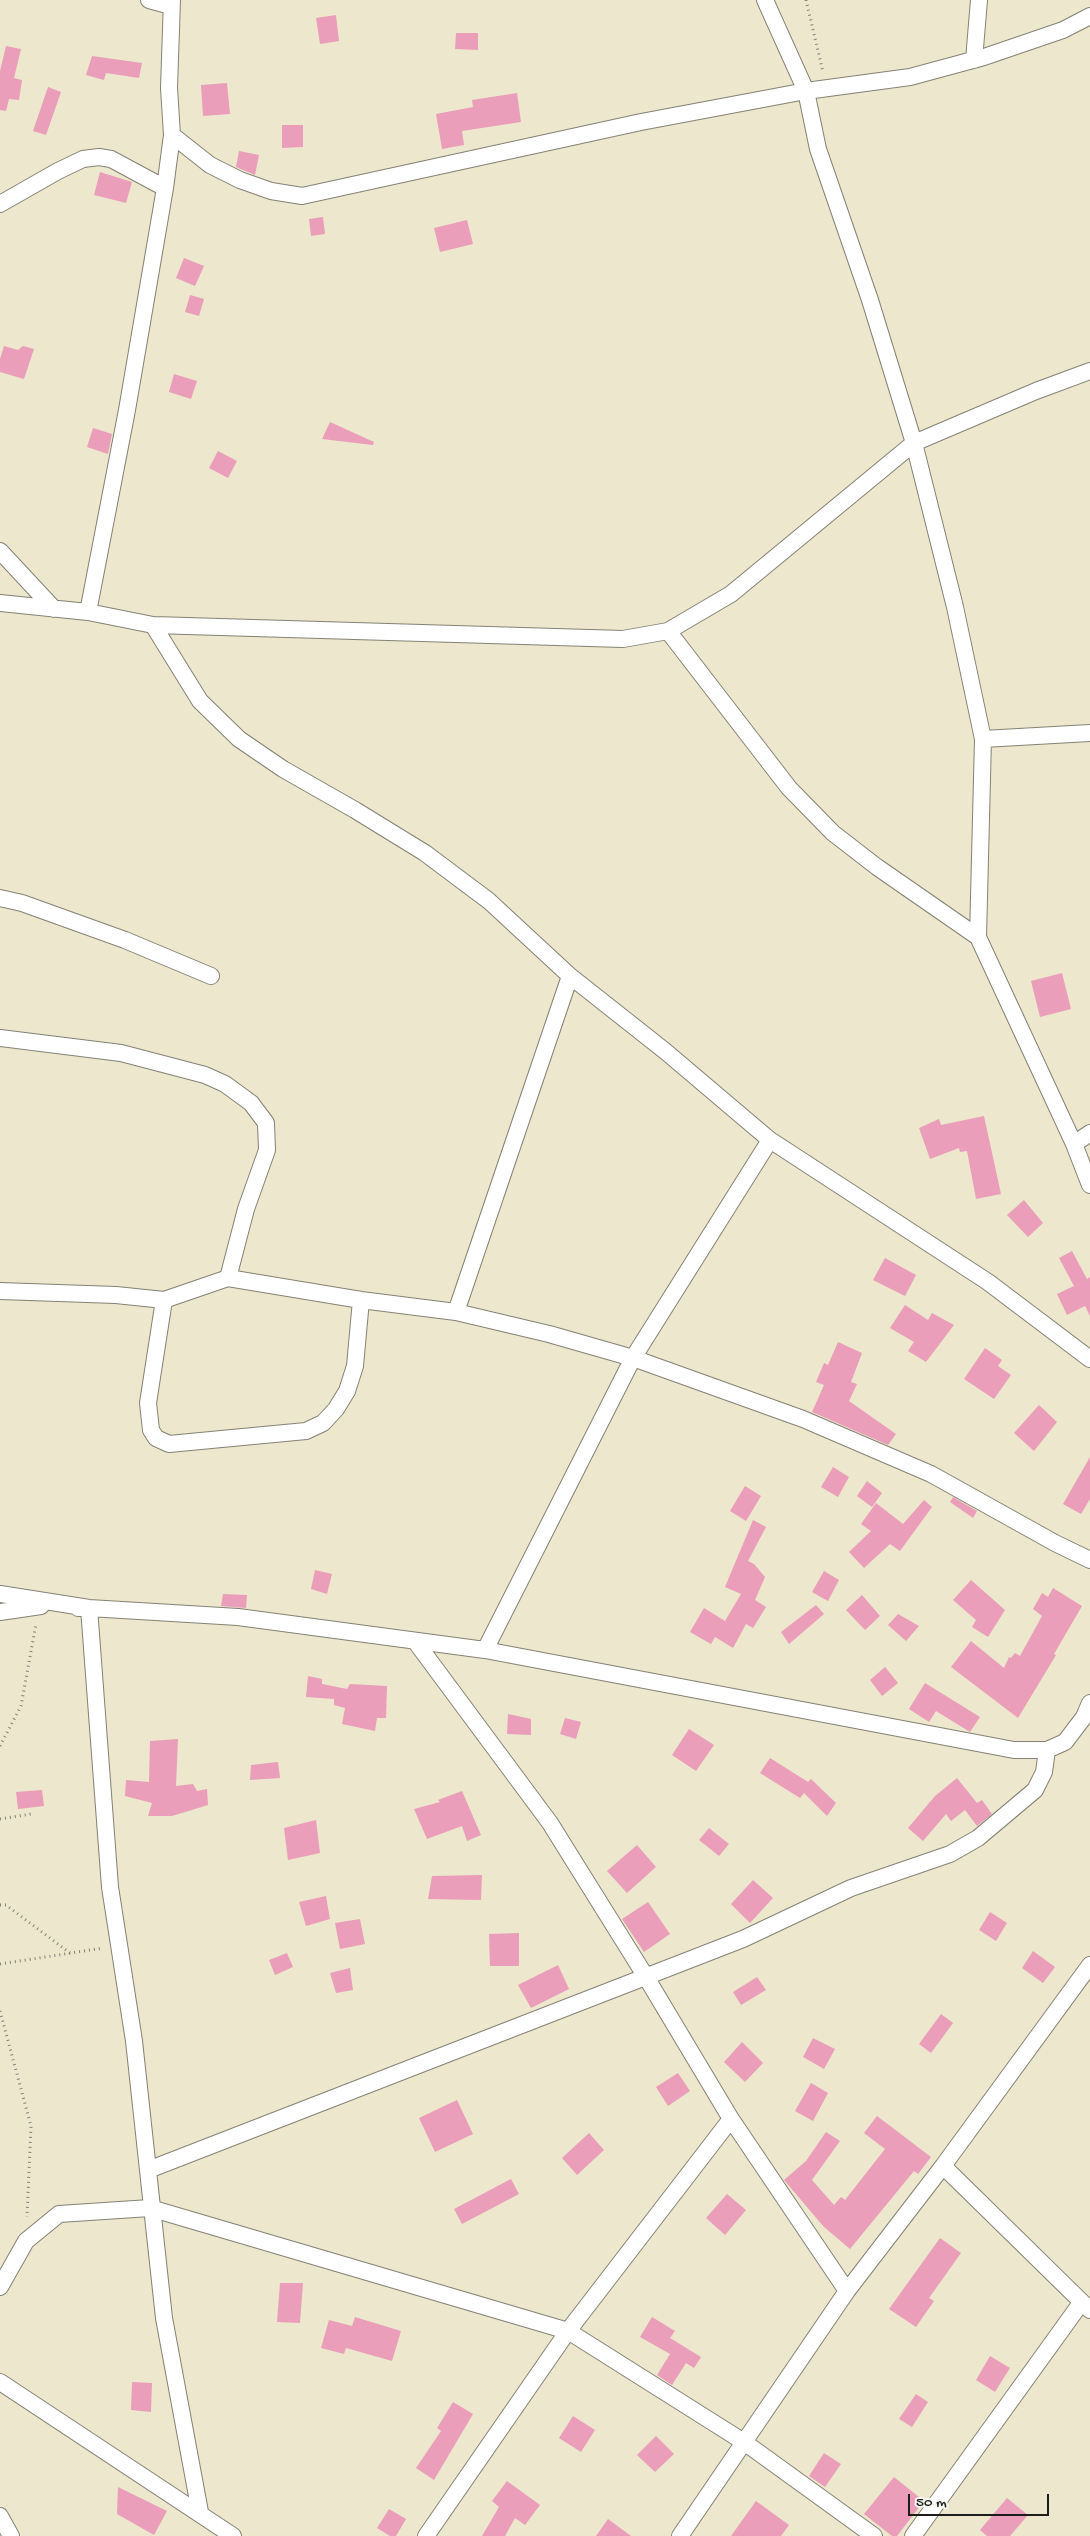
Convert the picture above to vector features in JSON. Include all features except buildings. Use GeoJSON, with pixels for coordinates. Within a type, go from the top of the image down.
{"type":"FeatureCollection","features":[{"type":"Feature","properties":{"kind":"street"},"geometry":{"type":"LineString","coordinates":[[88,612],[128,410],[172,135],[169,88],[171,3],[149,0]]}},
{"type":"Feature","properties":{"kind":"street"},"geometry":{"type":"LineString","coordinates":[[765,0],[806,90],[818,149],[870,300],[914,443],[955,606],[983,739],[978,937],[1074,1144],[1090,1185]]}},
{"type":"Feature","properties":{"kind":"street"},"geometry":{"type":"LineString","coordinates":[[974,60],[979,0]]}},
{"type":"Feature","properties":{"kind":"street"},"geometry":{"type":"LineString","coordinates":[[172,135],[210,165],[240,180],[271,191],[302,196],[608,129],[806,90],[910,77],[974,60],[1064,30],[1090,16]]}},
{"type":"Feature","properties":{"kind":"street"},"geometry":{"type":"LineString","coordinates":[[0,204],[83,159],[99,157],[111,159],[165,188]]}},
{"type":"Feature","properties":{"kind":"street"},"geometry":{"type":"LineString","coordinates":[[0,603],[88,612],[153,625],[623,639],[668,631],[731,594],[914,443],[1036,391],[1090,371]]}},
{"type":"Feature","properties":{"kind":"street"},"geometry":{"type":"LineString","coordinates":[[0,551],[54,609]]}},
{"type":"Feature","properties":{"kind":"street"},"geometry":{"type":"LineString","coordinates":[[153,625],[200,701],[238,739],[283,770],[425,852],[489,901],[570,976],[664,1051],[770,1140],[988,1282],[1090,1359]]}},
{"type":"Feature","properties":{"kind":"street"},"geometry":{"type":"LineString","coordinates":[[668,631],[790,788],[833,832],[877,867],[978,937]]}},
{"type":"Feature","properties":{"kind":"street"},"geometry":{"type":"LineString","coordinates":[[983,739],[1090,733]]}},
{"type":"Feature","properties":{"kind":"street"},"geometry":{"type":"LineString","coordinates":[[0,898],[22,903],[125,940],[211,976]]}},
{"type":"Feature","properties":{"kind":"street"},"geometry":{"type":"LineString","coordinates":[[456,1312],[570,976]]}},
{"type":"Feature","properties":{"kind":"street"},"geometry":{"type":"LineString","coordinates":[[0,1038],[120,1053],[205,1075],[225,1084],[251,1103],[266,1123],[267,1150],[246,1210],[228,1278]]}},
{"type":"Feature","properties":{"kind":"street"},"geometry":{"type":"LineString","coordinates":[[1074,1144],[1090,1133]]}},
{"type":"Feature","properties":{"kind":"street"},"geometry":{"type":"LineString","coordinates":[[485,1650],[633,1358],[770,1140]]}},
{"type":"Feature","properties":{"kind":"street"},"geometry":{"type":"LineString","coordinates":[[0,1291],[116,1295],[164,1300],[228,1278],[361,1300],[456,1312],[549,1334],[633,1358],[803,1419],[931,1474],[1055,1543],[1090,1560]]}},
{"type":"Feature","properties":{"kind":"street"},"geometry":{"type":"LineString","coordinates":[[164,1300],[148,1403],[150,1430],[156,1438],[169,1444],[306,1431],[323,1423],[336,1409],[347,1391],[355,1366],[361,1300]]}},
{"type":"Feature","properties":{"kind":"street"},"geometry":{"type":"LineString","coordinates":[[0,1594],[89,1608]]}},
{"type":"Feature","properties":{"kind":"street"},"geometry":{"type":"LineString","coordinates":[[0,1612],[38,1606],[238,1617],[485,1650],[979,1745],[1014,1750],[1047,1750],[1065,1742],[1084,1717],[1090,1702]]}},
{"type":"Feature","properties":{"kind":"street"},"geometry":{"type":"LineString","coordinates":[[89,1608],[110,1888],[134,2041],[148,2170],[150,2208],[164,2318],[200,2512]]}},
{"type":"Feature","properties":{"kind":"street"},"geometry":{"type":"LineString","coordinates":[[415,1641],[550,1824],[646,1977],[731,2119],[847,2291]]}},
{"type":"Feature","properties":{"kind":"street"},"geometry":{"type":"LineString","coordinates":[[148,2170],[742,1939],[851,1888],[950,1854],[978,1838],[1035,1790],[1044,1772],[1047,1750]]}},
{"type":"Feature","properties":{"kind":"street"},"geometry":{"type":"LineString","coordinates":[[680,2536],[847,2291],[943,2166],[1090,1965]]}},
{"type":"Feature","properties":{"kind":"street"},"geometry":{"type":"LineString","coordinates":[[426,2536],[568,2331],[731,2119]]}},
{"type":"Feature","properties":{"kind":"street"},"geometry":{"type":"LineString","coordinates":[[912,2536],[1086,2306],[943,2166]]}},
{"type":"Feature","properties":{"kind":"street"},"geometry":{"type":"LineString","coordinates":[[0,2287],[26,2241],[60,2214],[150,2208],[568,2331],[744,2442],[874,2536]]}},
{"type":"Feature","properties":{"kind":"street"},"geometry":{"type":"LineString","coordinates":[[0,2382],[200,2512],[233,2536]]}},
{"type":"Feature","properties":{"kind":"street"},"geometry":{"type":"LineString","coordinates":[[0,2516],[11,2536]]}},
{"type":"Feature","properties":{"kind":"path"},"geometry":{"type":"LineString","coordinates":[[0,1746],[20,1706],[34,1641],[38,1606]]}},
{"type":"Feature","properties":{"kind":"path"},"geometry":{"type":"LineString","coordinates":[[0,1819],[31,1814]]}},
{"type":"Feature","properties":{"kind":"path"},"geometry":{"type":"LineString","coordinates":[[0,1905],[6,1905],[70,1953]]}},
{"type":"Feature","properties":{"kind":"path"},"geometry":{"type":"LineString","coordinates":[[0,1964],[119,1945]]}},
{"type":"Feature","properties":{"kind":"path"},"geometry":{"type":"LineString","coordinates":[[0,2011],[31,2126],[26,2241]]}}]}
